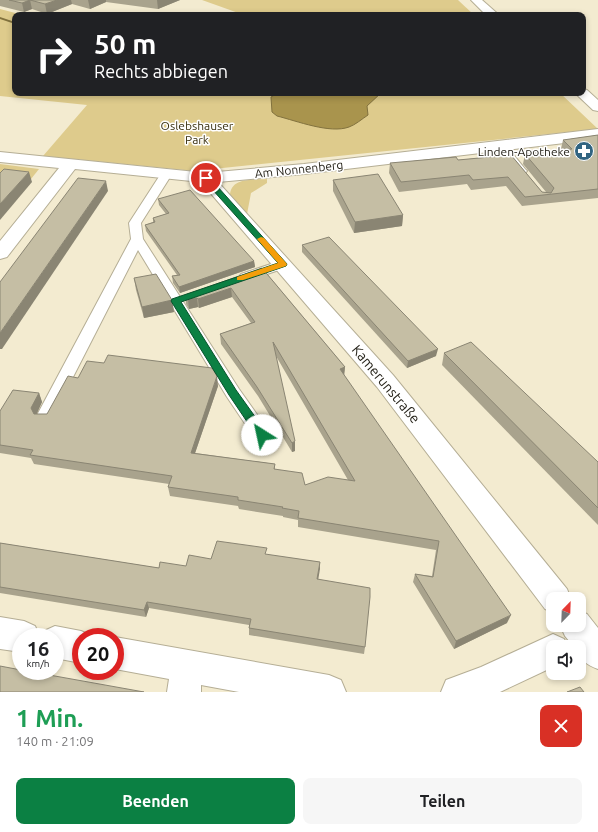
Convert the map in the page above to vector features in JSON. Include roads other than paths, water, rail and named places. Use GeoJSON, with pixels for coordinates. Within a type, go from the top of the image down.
{"type":"FeatureCollection","features":[{"type":"Feature","properties":{"kind":"street"},"geometry":{"type":"LineString","coordinates":[[476,0],[490,12]]}},
{"type":"Feature","properties":{"kind":"street"},"geometry":{"type":"LineString","coordinates":[[585,96],[598,107]]}},
{"type":"Feature","properties":{"kind":"street","name":"Am Nonnenberg"},"geometry":{"type":"LineString","coordinates":[[0,157],[206,178],[304,169],[598,134]]}},
{"type":"Feature","properties":{"kind":"street"},"geometry":{"type":"LineString","coordinates":[[0,253],[71,164]]}},
{"type":"Feature","properties":{"kind":"street","name":"Kamerunstraße"},"geometry":{"type":"LineString","coordinates":[[206,178],[385,381],[551,592]]}},
{"type":"Feature","properties":{"kind":"street"},"geometry":{"type":"LineString","coordinates":[[0,633],[12,635]]}},
{"type":"Feature","properties":{"kind":"street"},"geometry":{"type":"LineString","coordinates":[[458,692],[487,681],[546,653]]}},
{"type":"Feature","properties":{"kind":"street"},"geometry":{"type":"LineString","coordinates":[[124,655],[186,678],[329,692]]}},
{"type":"Feature","properties":{"kind":"lane"},"geometry":{"type":"LineString","coordinates":[[500,145],[530,182]]}},
{"type":"Feature","properties":{"kind":"lane"},"geometry":{"type":"LineString","coordinates":[[166,174],[135,223],[137,239],[233,392],[262,435]]}},
{"type":"Feature","properties":{"kind":"lane"},"geometry":{"type":"LineString","coordinates":[[44,417],[137,239]]}},
{"type":"Feature","properties":{"kind":"lane"},"geometry":{"type":"LineString","coordinates":[[233,281],[283,264]]}},
{"type":"Feature","properties":{"kind":"lane"},"geometry":{"type":"LineString","coordinates":[[176,301],[190,296]]}},
{"type":"Feature","properties":{"kind":"waterway"},"geometry":{"type":"LineString","coordinates":[[0,18],[12,22]]}},
{"type":"Feature","properties":{"kind":"place","name":"Linden-Apotheke"},"geometry":{"type":"Point","coordinates":[584,151]}},
{"type":"Feature","properties":{"kind":"park label","name":"Oslebshauser Park"},"geometry":{"type":"Point","coordinates":[197,132]}}]}
